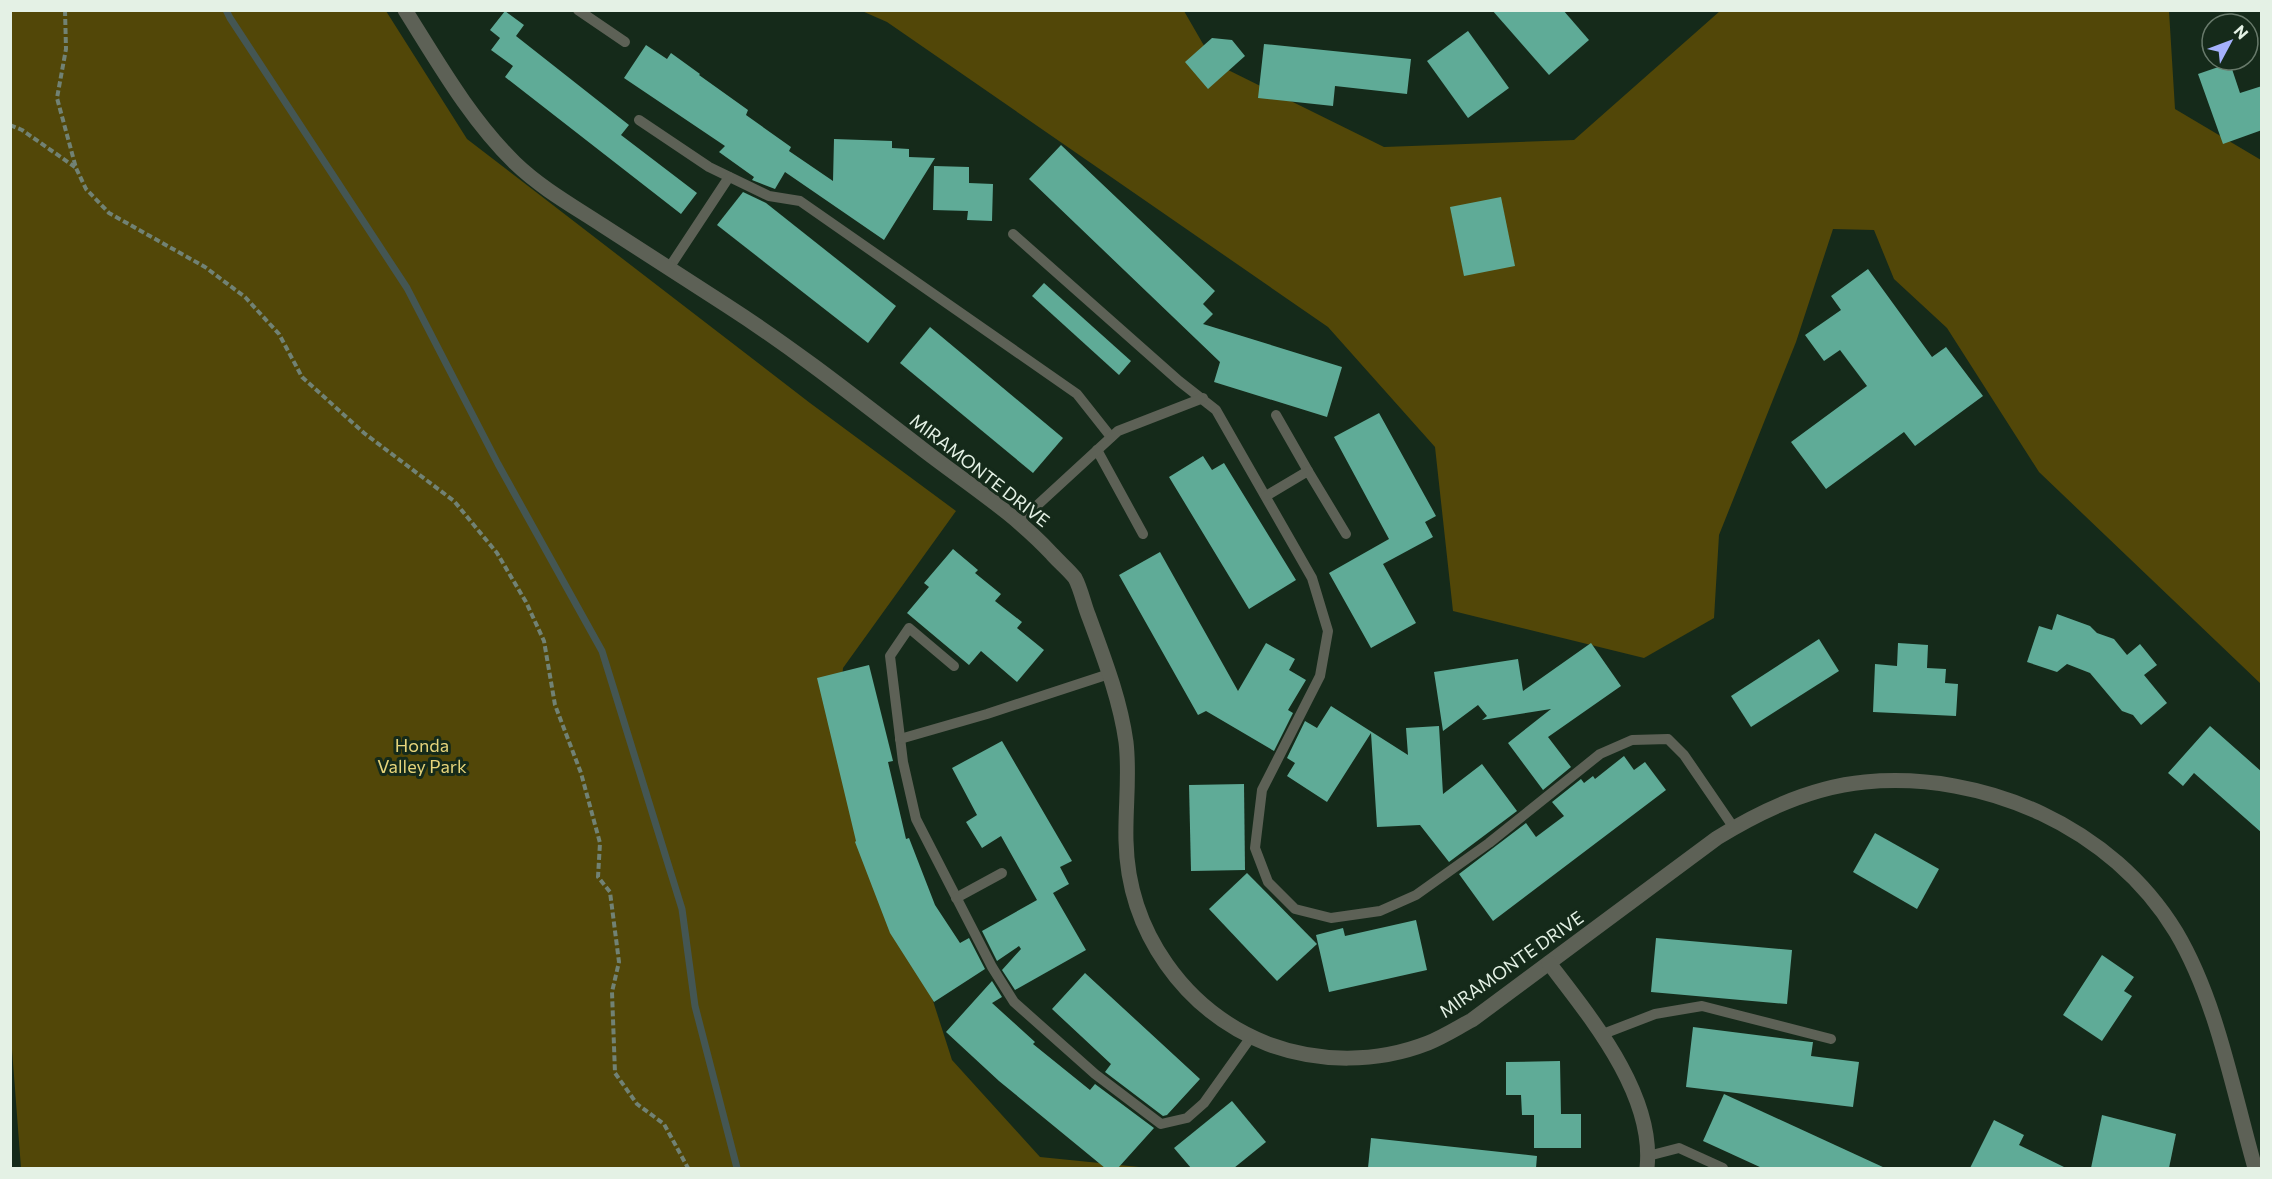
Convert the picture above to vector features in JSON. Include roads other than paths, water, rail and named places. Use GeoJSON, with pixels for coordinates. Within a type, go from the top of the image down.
{"type":"FeatureCollection","features":[{"type":"Feature","properties":{"kind":"street","name":"MIRAMONTE DRIVE"},"geometry":{"type":"LineString","coordinates":[[405,10],[467,108],[487,134],[518,166],[554,194],[770,334],[1031,531],[1075,578],[1116,695],[1126,742],[1129,778],[1126,840],[1128,870],[1135,900],[1160,956],[1178,981],[1224,1022],[1251,1037],[1310,1056],[1341,1059],[1372,1058],[1402,1052],[1431,1042],[1472,1020],[1734,828],[1786,801],[1863,783],[1908,780],[1941,783],[2017,802],[2048,816],[2086,839],[2117,863],[2148,895],[2175,931],[2197,971],[2209,1003],[2255,1168]]}},
{"type":"Feature","properties":{"kind":"street"},"geometry":{"type":"LineString","coordinates":[[1549,963],[1603,1034],[1619,1062],[1636,1102],[1645,1133],[1648,1162]]}},
{"type":"Feature","properties":{"kind":"lane"},"geometry":{"type":"LineString","coordinates":[[578,10],[625,42]]}},
{"type":"Feature","properties":{"kind":"lane"},"geometry":{"type":"LineString","coordinates":[[639,120],[709,167],[769,196],[800,201],[1077,394],[1111,437]]}},
{"type":"Feature","properties":{"kind":"lane"},"geometry":{"type":"LineString","coordinates":[[669,268],[729,177]]}},
{"type":"Feature","properties":{"kind":"lane"},"geometry":{"type":"LineString","coordinates":[[1013,234],[1179,381],[1216,410],[1312,578],[1328,631],[1320,676],[1262,790],[1255,848],[1268,882],[1294,909],[1331,918],[1380,911],[1416,895],[1489,843],[1600,754],[1632,740],[1668,739],[1684,755],[1734,828]]}},
{"type":"Feature","properties":{"kind":"lane"},"geometry":{"type":"LineString","coordinates":[[1019,522],[1118,431],[1203,398]]}},
{"type":"Feature","properties":{"kind":"lane"},"geometry":{"type":"LineString","coordinates":[[1276,415],[1346,534]]}},
{"type":"Feature","properties":{"kind":"lane"},"geometry":{"type":"LineString","coordinates":[[1097,450],[1143,534]]}},
{"type":"Feature","properties":{"kind":"lane"},"geometry":{"type":"LineString","coordinates":[[1266,496],[1308,471]]}},
{"type":"Feature","properties":{"kind":"lane"},"geometry":{"type":"LineString","coordinates":[[954,666],[909,628],[890,656],[903,762],[916,819],[992,967],[1014,1002],[1095,1074],[1161,1124],[1187,1118],[1204,1103],[1251,1037]]}},
{"type":"Feature","properties":{"kind":"lane"},"geometry":{"type":"LineString","coordinates":[[900,739],[987,714],[1109,674]]}},
{"type":"Feature","properties":{"kind":"lane"},"geometry":{"type":"LineString","coordinates":[[956,898],[1002,873]]}},
{"type":"Feature","properties":{"kind":"lane"},"geometry":{"type":"LineString","coordinates":[[1603,1034],[1655,1014],[1702,1006],[1831,1039]]}},
{"type":"Feature","properties":{"kind":"lane"},"geometry":{"type":"LineString","coordinates":[[1648,1162],[1679,1148],[1723,1168]]}},
{"type":"Feature","properties":{"kind":"waterway"},"geometry":{"type":"LineString","coordinates":[[226,10],[407,288],[498,464],[602,651],[682,909],[695,1006],[737,1168]]}},
{"type":"Feature","properties":{"kind":"park label","name":"Honda Valley Park"},"geometry":{"type":"Point","coordinates":[422,756]}}]}
